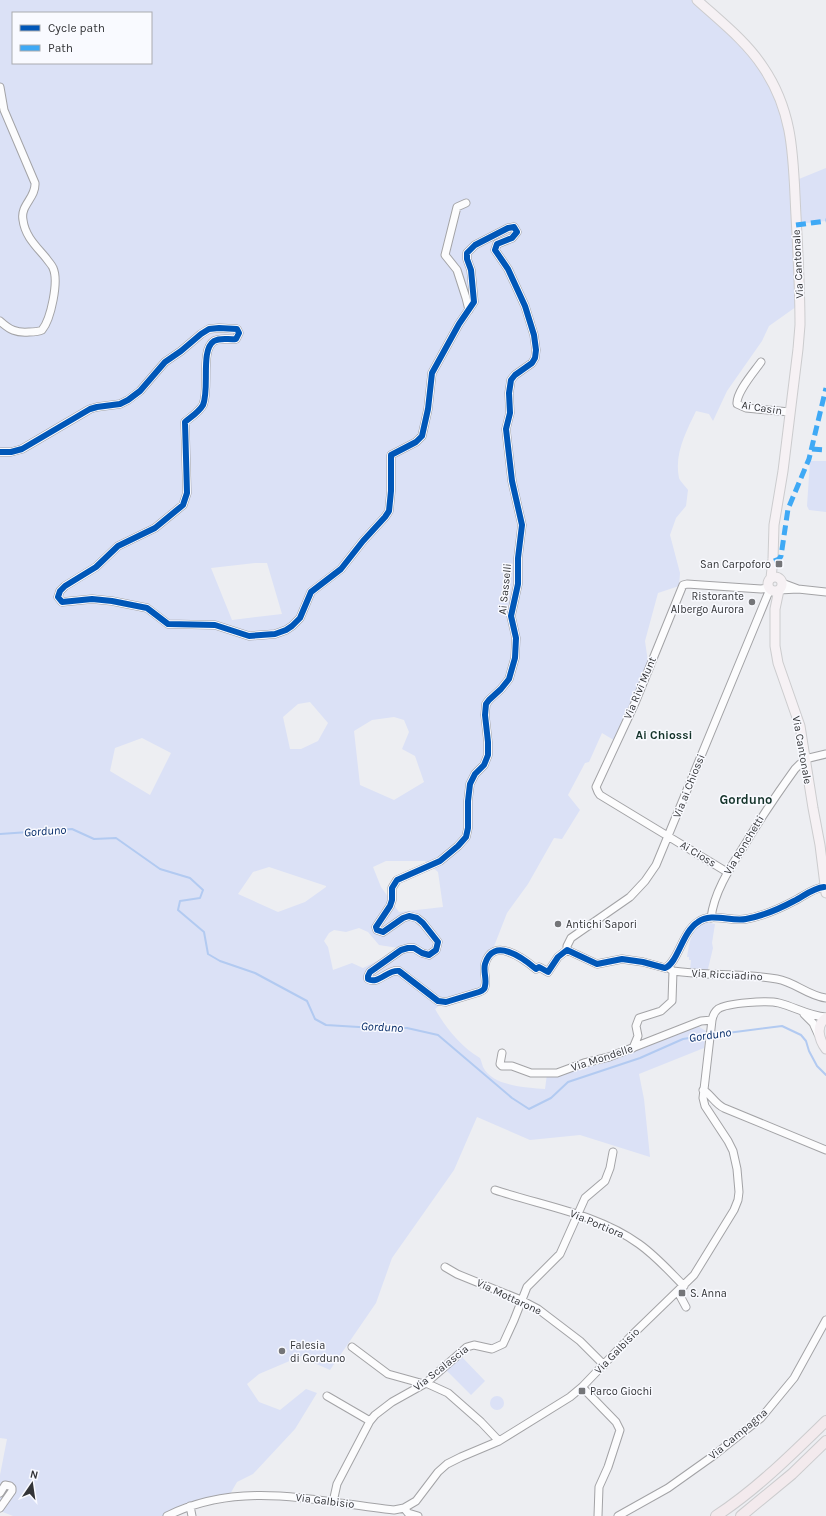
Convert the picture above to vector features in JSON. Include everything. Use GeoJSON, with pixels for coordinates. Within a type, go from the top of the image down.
{"type":"FeatureCollection","features":[{"type":"Feature","properties":{"kind":"highway"},"geometry":{"type":"LineString","coordinates":[[810,1437],[826,1416]]}},
{"type":"Feature","properties":{"kind":"highway"},"geometry":{"type":"LineString","coordinates":[[716,1516],[758,1485],[826,1421]]}},
{"type":"Feature","properties":{"kind":"highway"},"geometry":{"type":"LineString","coordinates":[[741,1516],[792,1474],[826,1441]]}},
{"type":"Feature","properties":{"kind":"main road","name":"Via Cantonale"},"geometry":{"type":"LineString","coordinates":[[696,0],[744,43],[757,58],[776,89],[783,106],[789,128],[793,154],[800,326],[779,500],[774,525],[774,641],[776,654],[798,719],[824,855],[825,890]]}},
{"type":"Feature","properties":{"kind":"main road"},"geometry":{"type":"LineString","coordinates":[[825,1020],[819,1029],[826,1050]]}},
{"type":"Feature","properties":{"kind":"street"},"geometry":{"type":"LineString","coordinates":[[0,87],[4,110],[35,183],[34,193],[25,205],[22,213],[26,232],[53,268],[54,276],[53,303],[42,330],[36,332],[16,332],[7,328],[0,321]]}},
{"type":"Feature","properties":{"kind":"street"},"geometry":{"type":"LineString","coordinates":[[0,452],[11,452],[22,449],[97,407],[124,402],[140,391],[164,362],[202,334],[214,328],[237,329],[239,333],[236,339],[218,340],[209,347],[207,354],[206,390],[203,403],[199,410],[185,422],[187,493],[183,505],[155,528],[118,546],[96,567],[65,586],[60,591],[58,597],[62,602],[66,603],[84,600],[102,600],[147,608],[158,615],[165,622],[173,625],[215,625],[249,636],[275,634],[286,630],[296,622],[302,613],[311,592],[341,569],[363,541],[385,517],[389,511],[392,491],[391,455],[416,442],[422,436],[428,409],[432,373],[468,310],[466,298],[457,270],[447,257],[445,251],[451,235],[457,207],[466,203]]}},
{"type":"Feature","properties":{"kind":"street","name":"Ai Sasselli"},"geometry":{"type":"LineString","coordinates":[[468,310],[473,304],[474,299],[471,270],[467,256],[469,250],[475,245],[508,228],[515,228],[516,232],[514,236],[497,244],[495,250],[508,269],[525,306],[534,335],[536,350],[533,361],[513,377],[509,393],[510,413],[506,433],[512,477],[522,525],[522,536],[518,558],[518,584],[512,616],[516,644],[513,668],[509,679],[502,689],[486,704],[485,715],[488,755],[484,765],[475,774],[470,784],[467,833],[463,842],[440,861],[400,878],[395,882],[392,888],[391,903],[376,926],[378,932],[383,932],[403,918],[414,916],[420,920],[437,940],[437,947],[434,952],[429,955],[422,954],[414,948],[405,948],[370,972],[368,977],[369,980],[375,980],[392,971],[399,971],[438,1001],[446,1002],[479,992],[484,989],[484,971],[486,961],[494,952],[502,950]]}},
{"type":"Feature","properties":{"kind":"street","name":"Ai Casin"},"geometry":{"type":"LineString","coordinates":[[761,362],[741,389],[737,399],[737,404],[746,408],[790,412]]}},
{"type":"Feature","properties":{"kind":"street","name":"Via Rivi Munt"},"geometry":{"type":"LineString","coordinates":[[668,836],[600,795],[596,789],[596,785],[635,703],[683,585],[687,584],[762,589],[775,584]]}},
{"type":"Feature","properties":{"kind":"street"},"geometry":{"type":"LineString","coordinates":[[775,584],[798,589],[826,592]]}},
{"type":"Feature","properties":{"kind":"street","name":"Via ai Chiossi"},"geometry":{"type":"LineString","coordinates":[[502,950],[516,955],[536,969],[539,967],[548,972],[558,957],[568,950],[567,946],[573,937],[625,901],[645,881],[656,865],[775,584]]}},
{"type":"Feature","properties":{"kind":"street"},"geometry":{"type":"LineString","coordinates":[[763,610],[775,609]]}},
{"type":"Feature","properties":{"kind":"street"},"geometry":{"type":"LineString","coordinates":[[806,761],[826,754]]}},
{"type":"Feature","properties":{"kind":"street","name":"Via Ronchetti"},"geometry":{"type":"LineString","coordinates":[[711,918],[713,906],[727,872],[760,818],[795,769],[806,761]]}},
{"type":"Feature","properties":{"kind":"street","name":"Ai Cioss"},"geometry":{"type":"LineString","coordinates":[[668,836],[727,872]]}},
{"type":"Feature","properties":{"kind":"street"},"geometry":{"type":"LineString","coordinates":[[633,1048],[638,1036],[636,1026],[640,1018],[661,1011],[671,1002],[670,969],[686,934],[695,924],[702,919],[711,918],[744,920],[765,914],[787,905],[817,888],[825,890]]}},
{"type":"Feature","properties":{"kind":"street","name":"Via Ricciadino"},"geometry":{"type":"LineString","coordinates":[[568,950],[597,964],[626,959],[648,963],[659,967],[700,974],[745,974],[780,979],[792,983],[813,995],[826,998]]}},
{"type":"Feature","properties":{"kind":"street"},"geometry":{"type":"LineString","coordinates":[[712,1021],[714,1013],[721,1008],[761,1001],[778,1002],[810,1016],[825,1020]]}},
{"type":"Feature","properties":{"kind":"street"},"geometry":{"type":"LineString","coordinates":[[810,1016],[823,1041]]}},
{"type":"Feature","properties":{"kind":"street","name":"Via Mondelle"},"geometry":{"type":"LineString","coordinates":[[502,1053],[500,1062],[502,1066],[512,1066],[531,1073],[557,1073],[584,1063],[609,1057],[701,1021],[712,1021]]}},
{"type":"Feature","properties":{"kind":"street","name":"Via Galbisio"},"geometry":{"type":"LineString","coordinates":[[167,1516],[190,1506],[213,1499],[245,1495],[279,1496],[394,1510],[404,1508],[416,1501],[438,1472],[448,1464],[499,1441],[570,1397],[582,1387],[631,1336],[692,1278],[737,1204],[739,1192],[737,1169],[733,1151],[705,1106],[703,1098],[712,1021]]}},
{"type":"Feature","properties":{"kind":"street"},"geometry":{"type":"LineString","coordinates":[[703,1090],[707,1092],[716,1104],[724,1108],[826,1150]]}},
{"type":"Feature","properties":{"kind":"street","name":"Via Scalascia"},"geometry":{"type":"LineString","coordinates":[[333,1502],[336,1484],[370,1421],[386,1406],[425,1383],[469,1346],[474,1345],[492,1349],[500,1346],[507,1337],[521,1300],[531,1281],[560,1254],[585,1198],[605,1181],[610,1168],[613,1152]]}},
{"type":"Feature","properties":{"kind":"street","name":"Via Portiora"},"geometry":{"type":"LineString","coordinates":[[495,1190],[578,1214],[634,1240],[684,1286]]}},
{"type":"Feature","properties":{"kind":"street","name":"Via Mottarone"},"geometry":{"type":"LineString","coordinates":[[445,1267],[457,1274],[521,1300],[544,1313],[580,1341],[604,1365]]}},
{"type":"Feature","properties":{"kind":"street"},"geometry":{"type":"LineString","coordinates":[[678,1292],[686,1307]]}},
{"type":"Feature","properties":{"kind":"street","name":"Via Campagna"},"geometry":{"type":"LineString","coordinates":[[618,1516],[668,1488],[713,1456],[761,1418],[794,1378],[826,1320]]}},
{"type":"Feature","properties":{"kind":"street"},"geometry":{"type":"LineString","coordinates":[[352,1347],[388,1374],[425,1383],[448,1393],[481,1422],[499,1441]]}},
{"type":"Feature","properties":{"kind":"street"},"geometry":{"type":"LineString","coordinates":[[582,1387],[616,1422],[620,1430],[608,1467],[599,1487],[598,1516]]}},
{"type":"Feature","properties":{"kind":"street"},"geometry":{"type":"LineString","coordinates":[[327,1396],[370,1421]]}},
{"type":"Feature","properties":{"kind":"street"},"geometry":{"type":"LineString","coordinates":[[0,1493],[5,1485],[12,1488],[12,1491],[0,1508]]}},
{"type":"Feature","properties":{"kind":"street"},"geometry":{"type":"LineString","coordinates":[[190,1506],[192,1516]]}},
{"type":"Feature","properties":{"kind":"street"},"geometry":{"type":"LineString","coordinates":[[404,1508],[408,1513],[418,1516]]}},
{"type":"Feature","properties":{"kind":"shaded area"},"geometry":{"type":"Polygon","coordinates":[[[0,0],[697,0],[744,43],[776,89],[794,181],[826,168],[826,221],[797,224],[800,304],[769,326],[762,341],[727,391],[713,421],[709,414],[696,411],[685,435],[678,460],[678,469],[679,478],[688,490],[686,506],[676,518],[670,535],[680,573],[679,586],[658,593],[645,641],[649,669],[617,742],[602,733],[589,762],[585,763],[568,795],[580,810],[562,839],[554,838],[528,884],[507,913],[488,959],[485,986],[442,1003],[435,1009],[454,1036],[473,1054],[480,1058],[483,1067],[488,1073],[502,1082],[520,1087],[545,1089],[547,1074],[696,1025],[706,1031],[704,1048],[639,1074],[644,1099],[650,1157],[580,1135],[530,1140],[477,1117],[454,1170],[392,1258],[376,1303],[330,1370],[314,1363],[306,1354],[259,1374],[247,1384],[259,1402],[280,1410],[306,1389],[317,1393],[295,1429],[253,1474],[237,1482],[229,1496],[167,1516],[13,1516],[0,1511],[0,1475],[7,1439],[0,1438],[0,0]],[[267,563],[211,568],[232,620],[282,614],[267,563]],[[310,702],[298,704],[283,717],[290,749],[301,749],[318,741],[328,723],[310,702]],[[394,717],[372,720],[354,731],[360,785],[394,800],[424,782],[415,756],[402,749],[409,732],[404,720],[394,717]],[[142,738],[115,748],[110,771],[150,795],[171,753],[142,738]],[[386,861],[373,867],[381,887],[399,912],[443,907],[438,872],[425,861],[386,861]],[[269,867],[253,872],[238,894],[278,912],[305,902],[326,887],[269,867]],[[359,928],[346,932],[334,930],[329,933],[324,941],[328,947],[333,970],[352,963],[363,968],[391,954],[398,948],[379,945],[368,932],[359,928]]]}},
{"type":"Feature","properties":{"kind":"shaded area"},"geometry":{"type":"Polygon","coordinates":[[[810,461],[826,461],[826,512],[809,510],[807,506],[810,461]]]}},
{"type":"Feature","properties":{"kind":"shaded area"},"geometry":{"type":"Polygon","coordinates":[[[704,922],[715,924],[712,943],[713,948],[707,973],[690,971],[691,960],[687,957],[693,933],[699,925],[704,922]]]}},
{"type":"Feature","properties":{"kind":"shaded area"},"geometry":{"type":"Polygon","coordinates":[[[461,1356],[485,1381],[471,1395],[446,1370],[461,1356]]]}},
{"type":"Feature","properties":{"kind":"shaded area"},"geometry":{"type":"Polygon","coordinates":[[[497,1396],[502,1398],[504,1403],[502,1408],[497,1410],[492,1408],[490,1403],[492,1398],[497,1396]]]}},
{"type":"Feature","properties":{"kind":"waterway","name":"Gorduno"},"geometry":{"type":"LineString","coordinates":[[0,834],[72,829],[94,839],[116,838],[160,869],[190,878],[203,890],[200,898],[180,901],[178,910],[204,932],[208,954],[220,961],[255,973],[307,1001],[315,1019],[326,1025],[407,1028],[438,1035],[512,1098],[529,1109],[551,1098],[568,1082],[640,1058],[683,1039],[708,1035]]}},
{"type":"Feature","properties":{"kind":"waterway","name":"Gorduno"},"geometry":{"type":"LineString","coordinates":[[712,1035],[782,1026],[801,1035],[806,1041],[809,1051],[817,1066],[826,1075]]}},
{"type":"Feature","properties":{"kind":"marked path"},"geometry":{"type":"LineString","coordinates":[[796,225],[826,221]]}},
{"type":"Feature","properties":{"kind":"marked path"},"geometry":{"type":"LineString","coordinates":[[774,561],[779,559],[781,556],[788,509],[809,459],[826,388]]}},
{"type":"Feature","properties":{"kind":"marked path"},"geometry":{"type":"LineString","coordinates":[[812,449],[826,450]]}},
{"type":"Feature","properties":{"kind":"cycle path"},"geometry":{"type":"LineString","coordinates":[[0,452],[11,452],[22,449],[90,409],[120,404],[128,400],[140,391],[165,362],[209,329],[237,329],[239,333],[236,339],[217,340],[210,346],[207,352],[206,389],[203,405],[185,422],[187,493],[183,505],[155,528],[118,546],[96,567],[65,586],[60,591],[58,597],[62,602],[92,599],[112,601],[147,608],[168,624],[215,625],[249,636],[275,634],[286,630],[300,618],[311,592],[341,569],[389,511],[391,491],[391,455],[416,442],[422,436],[428,409],[432,373],[459,324],[474,302],[471,270],[467,259],[467,253],[475,245],[508,228],[514,227],[517,232],[512,238],[497,244],[495,250],[508,269],[525,306],[534,335],[536,350],[535,358],[532,363],[515,375],[511,380],[509,393],[510,413],[506,429],[512,481],[522,525],[518,558],[518,584],[511,616],[516,638],[515,658],[509,679],[486,704],[485,715],[488,755],[484,765],[475,774],[470,784],[468,801],[468,828],[466,837],[440,861],[397,880],[392,888],[392,900],[390,906],[376,927],[377,930],[383,932],[403,918],[409,916],[417,918],[423,923],[438,942],[436,950],[429,955],[414,948],[401,950],[370,972],[368,979],[376,980],[391,972],[399,971],[438,1001],[446,1002],[483,990],[485,987],[485,964],[489,956],[495,951],[501,950],[516,955],[536,969],[539,967],[548,972],[558,957],[567,950],[597,964],[622,959],[643,962],[665,968],[673,960],[688,933],[698,922],[703,919],[715,917],[740,920],[759,916],[783,907],[812,891],[824,887]]}},
{"type":"Feature","properties":{"kind":"place","name":"San Carpoforo"},"geometry":{"type":"Point","coordinates":[779,564]}},
{"type":"Feature","properties":{"kind":"place","name":"Ristorante Albergo Aurora"},"geometry":{"type":"Point","coordinates":[752,602]}},
{"type":"Feature","properties":{"kind":"place","name":"Antichi Sapori"},"geometry":{"type":"Point","coordinates":[558,924]}},
{"type":"Feature","properties":{"kind":"place","name":"S. Anna"},"geometry":{"type":"Point","coordinates":[682,1293]}},
{"type":"Feature","properties":{"kind":"place","name":"Falesia di Gorduno"},"geometry":{"type":"Point","coordinates":[282,1351]}},
{"type":"Feature","properties":{"kind":"place","name":"Parco Giochi"},"geometry":{"type":"Point","coordinates":[582,1391]}},
{"type":"Feature","properties":{"kind":"district","name":"Ai Chiossi"},"geometry":{"type":"Point","coordinates":[664,735]}},
{"type":"Feature","properties":{"kind":"district","name":"Gorduno"},"geometry":{"type":"Point","coordinates":[746,799]}}]}
